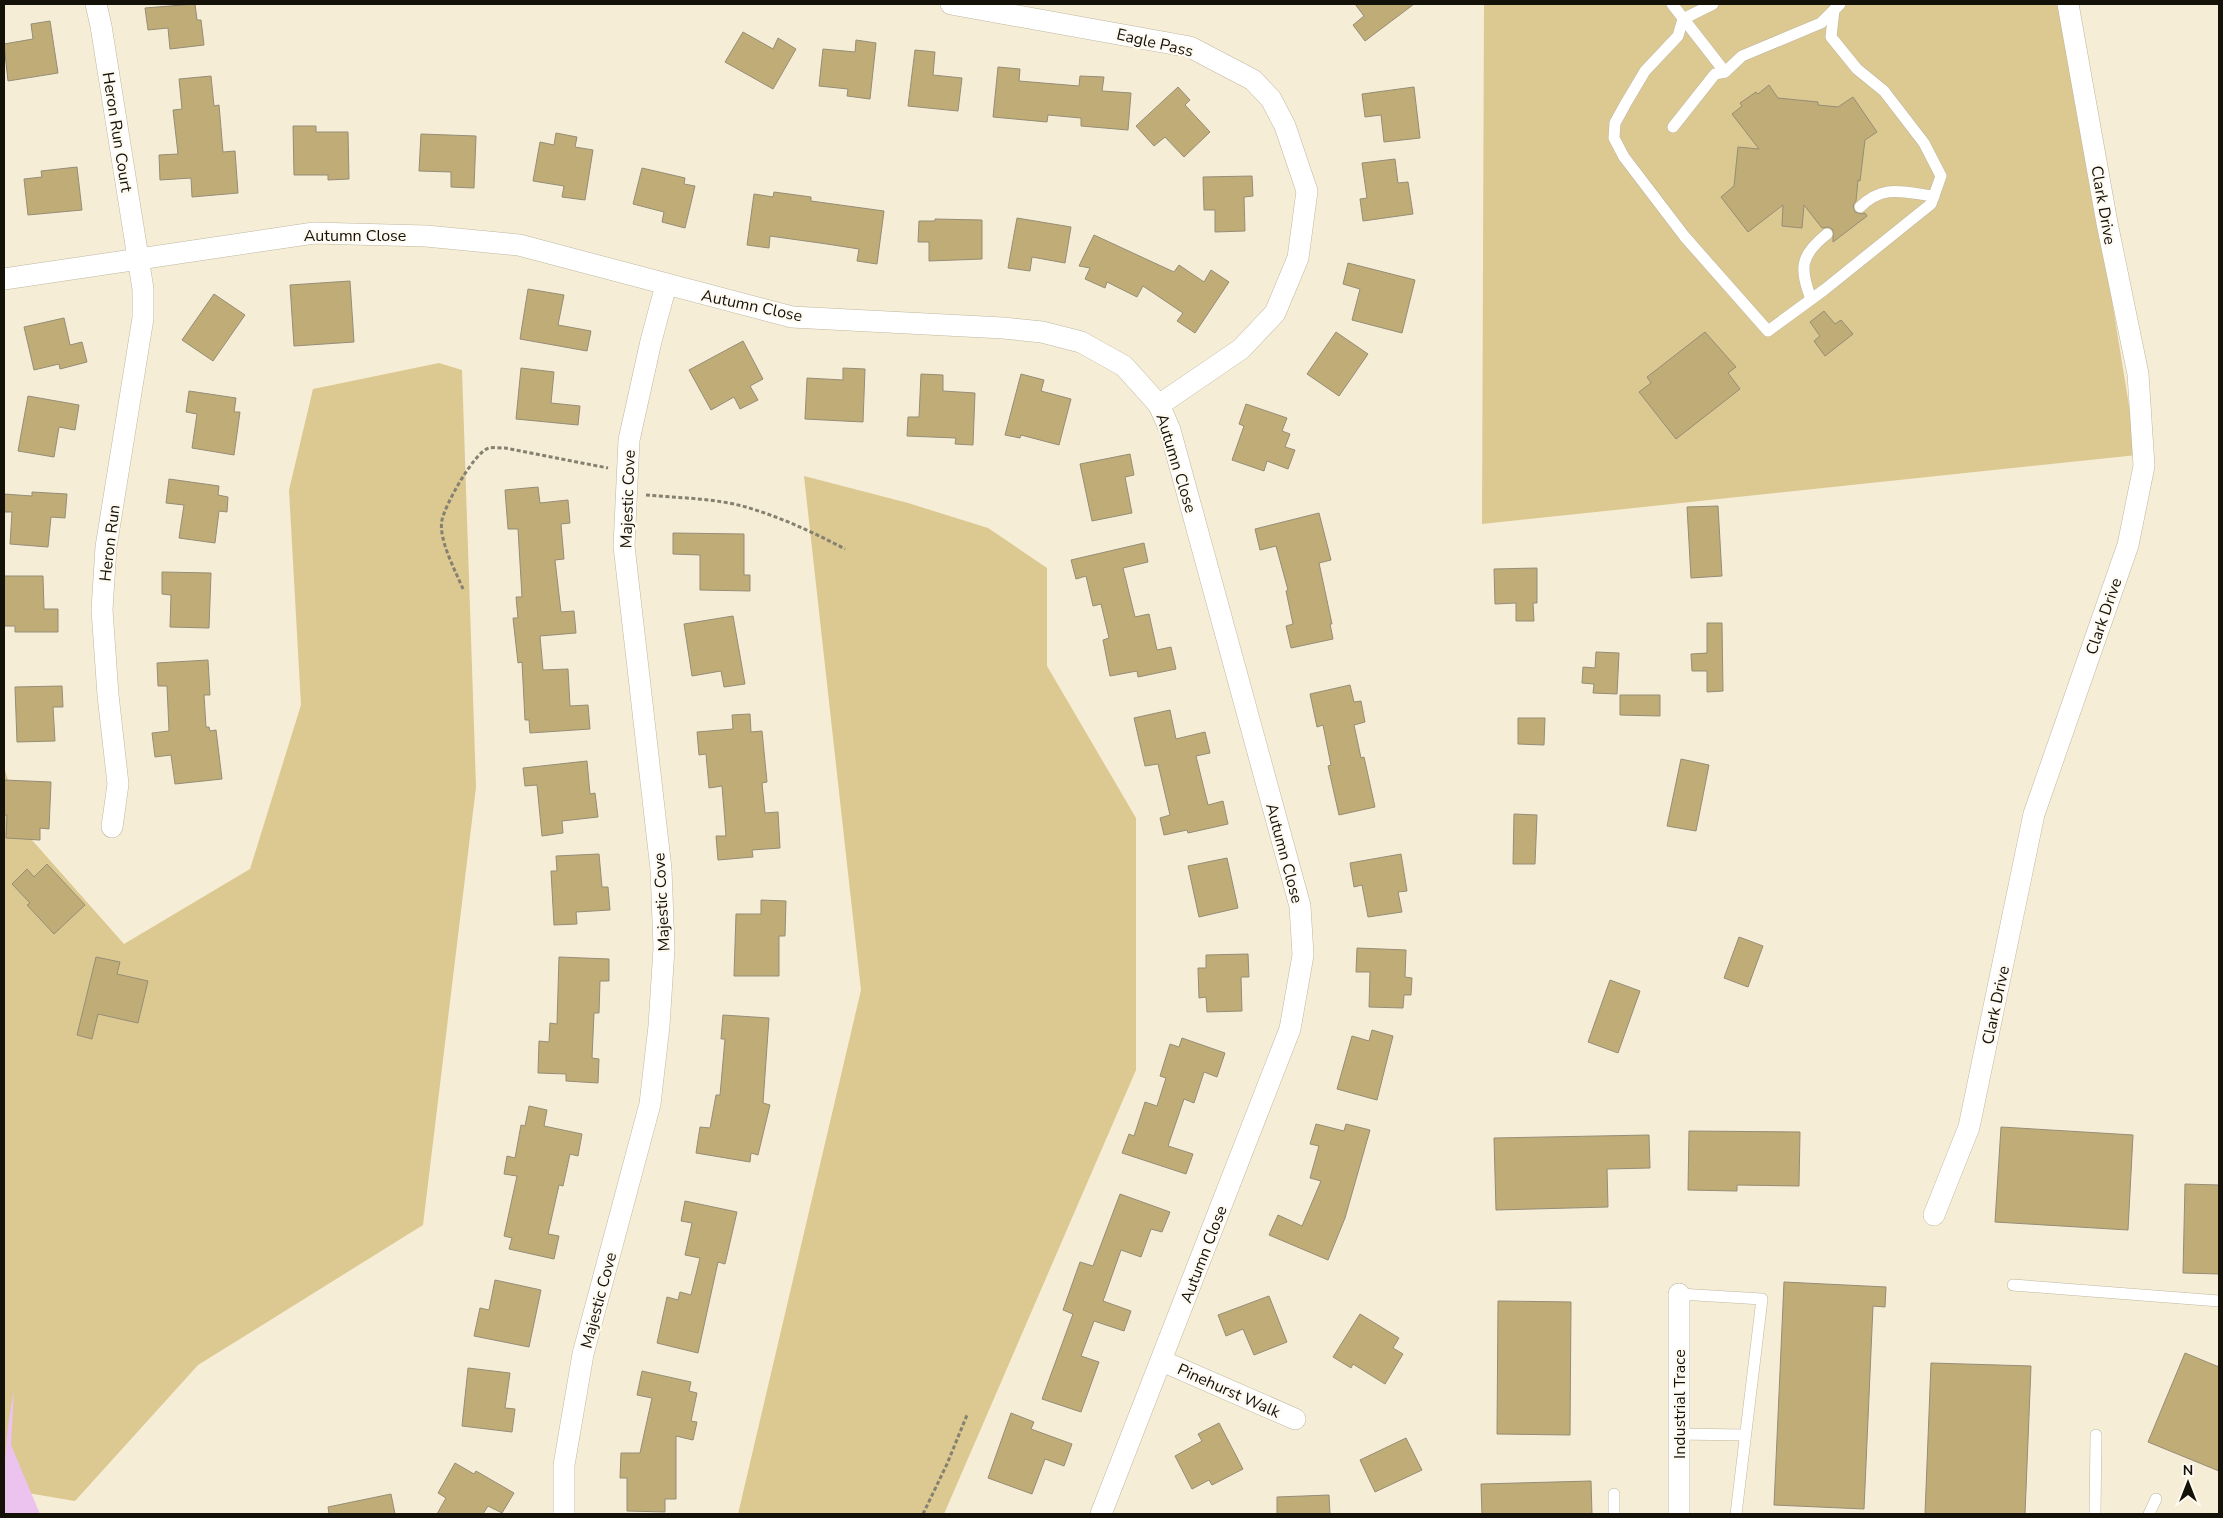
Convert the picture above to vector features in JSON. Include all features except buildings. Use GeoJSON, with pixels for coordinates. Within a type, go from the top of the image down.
{"type":"FeatureCollection","features":[{"type":"Feature","properties":{"kind":"street","name":"Heron Run Court"},"geometry":{"type":"LineString","coordinates":[[96,4],[103,35],[138,260]]}},
{"type":"Feature","properties":{"kind":"street","name":"Eagle Pass"},"geometry":{"type":"LineString","coordinates":[[951,4],[1190,47],[1253,80],[1270,99],[1286,126],[1307,191],[1298,258],[1275,313],[1241,349],[1159,406]]}},
{"type":"Feature","properties":{"kind":"street","name":"Clark Drive"},"geometry":{"type":"LineString","coordinates":[[1934,1215],[1969,1127],[2034,814],[2128,545],[2144,466],[2138,374],[2106,214],[2068,4]]}},
{"type":"Feature","properties":{"kind":"street","name":"Autumn Close"},"geometry":{"type":"LineString","coordinates":[[4,279],[314,233],[426,236],[519,245],[792,317],[1042,332],[1081,342],[1124,366],[1159,406],[1170,430],[1300,906],[1302,955],[1290,1029],[1101,1514]]}},
{"type":"Feature","properties":{"kind":"street","name":"Heron Run"},"geometry":{"type":"LineString","coordinates":[[112,827],[118,784],[108,695],[102,610],[106,547],[143,318],[143,289],[138,260]]}},
{"type":"Feature","properties":{"kind":"street","name":"Majestic Cove"},"geometry":{"type":"LineString","coordinates":[[564,1514],[564,1465],[584,1354],[650,1104],[658,1026],[664,948],[661,869],[624,546],[629,440],[650,341],[666,285]]}},
{"type":"Feature","properties":{"kind":"street","name":"Industrial Trace"},"geometry":{"type":"LineString","coordinates":[[1678,1294],[1679,1514]]}},
{"type":"Feature","properties":{"kind":"street","name":"Pinehurst Walk"},"geometry":{"type":"LineString","coordinates":[[1162,1361],[1295,1419]]}},
{"type":"Feature","properties":{"kind":"lane"},"geometry":{"type":"LineString","coordinates":[[1672,4],[1725,72]]}},
{"type":"Feature","properties":{"kind":"lane"},"geometry":{"type":"LineString","coordinates":[[1712,4],[1683,18],[1678,36],[1645,71],[1626,103],[1615,123],[1614,138],[1624,157],[1686,237],[1768,331],[1811,300],[1931,204],[1941,176],[1924,144],[1884,91],[1857,69],[1831,37],[1837,7]]}},
{"type":"Feature","properties":{"kind":"lane"},"geometry":{"type":"LineString","coordinates":[[1673,127],[1715,74],[1725,72],[1742,56],[1821,23],[1837,7]]}},
{"type":"Feature","properties":{"kind":"lane"},"geometry":{"type":"LineString","coordinates":[[1860,207],[1879,193],[1898,191],[1934,196]]}},
{"type":"Feature","properties":{"kind":"lane"},"geometry":{"type":"LineString","coordinates":[[1811,300],[1803,277],[1806,255],[1827,234]]}},
{"type":"Feature","properties":{"kind":"lane"},"geometry":{"type":"LineString","coordinates":[[2013,1285],[2219,1301]]}},
{"type":"Feature","properties":{"kind":"lane"},"geometry":{"type":"LineString","coordinates":[[1678,1294],[1762,1299],[1736,1514]]}},
{"type":"Feature","properties":{"kind":"lane"},"geometry":{"type":"LineString","coordinates":[[1678,1434],[1745,1434]]}},
{"type":"Feature","properties":{"kind":"lane"},"geometry":{"type":"LineString","coordinates":[[2095,1514],[2096,1434]]}},
{"type":"Feature","properties":{"kind":"lane"},"geometry":{"type":"LineString","coordinates":[[1614,1494],[1614,1514]]}},
{"type":"Feature","properties":{"kind":"lane"},"geometry":{"type":"LineString","coordinates":[[2149,1514],[2156,1499]]}},
{"type":"Feature","properties":{"kind":"path"},"geometry":{"type":"LineString","coordinates":[[463,589],[451,562],[443,536],[442,521],[475,458],[489,448],[505,448],[613,470]]}},
{"type":"Feature","properties":{"kind":"path"},"geometry":{"type":"LineString","coordinates":[[636,495],[697,499],[744,506],[805,528],[846,549]]}},
{"type":"Feature","properties":{"kind":"path"},"geometry":{"type":"LineString","coordinates":[[923,1514],[947,1464],[967,1415]]}},
{"type":"Feature","properties":{"kind":"shaded area"},"geometry":{"type":"Polygon","coordinates":[[[1484,4],[2064,4],[2137,455],[1482,524],[1484,4]]]}},
{"type":"Feature","properties":{"kind":"shaded area"},"geometry":{"type":"Polygon","coordinates":[[[439,363],[462,370],[476,787],[423,1225],[198,1365],[75,1501],[4,1489],[4,767],[24,831],[124,944],[250,869],[301,705],[289,490],[313,389],[439,363]]]}},
{"type":"Feature","properties":{"kind":"shaded area"},"geometry":{"type":"Polygon","coordinates":[[[804,476],[908,503],[988,528],[1047,568],[1047,666],[1136,818],[1136,1070],[944,1514],[738,1514],[861,990],[804,476]]]}},
{"type":"Feature","properties":{"kind":"shaded area"},"geometry":{"type":"Polygon","coordinates":[[[14,1391],[11,1445],[40,1514],[4,1514],[6,1452],[14,1391]]]}}]}
